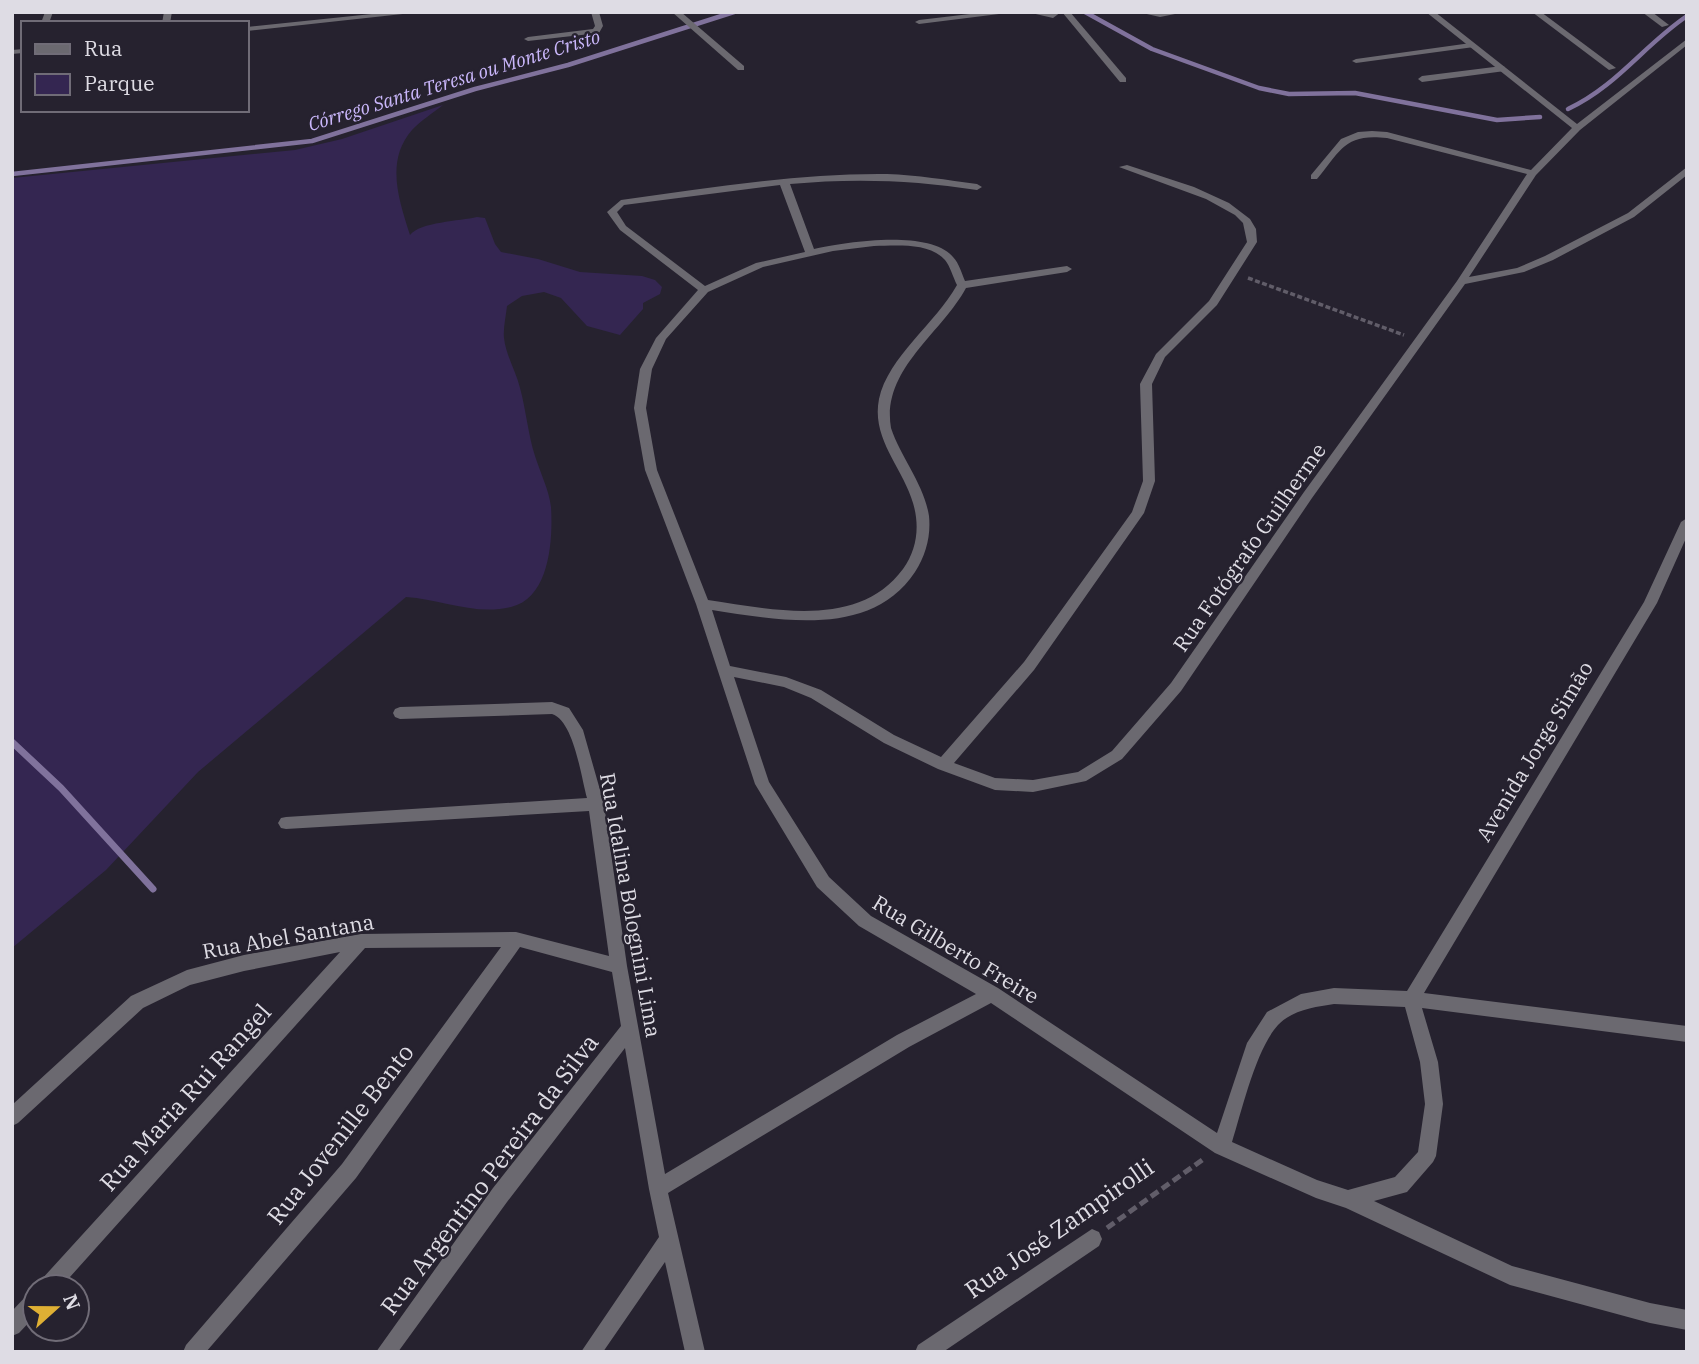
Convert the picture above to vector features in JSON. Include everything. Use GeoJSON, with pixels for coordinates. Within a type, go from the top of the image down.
{"type":"FeatureCollection","features":[{"type":"Feature","properties":{"kind":"street"},"geometry":{"type":"LineString","coordinates":[[287,25],[288,12]]}},
{"type":"Feature","properties":{"kind":"street"},"geometry":{"type":"LineString","coordinates":[[248,29],[417,12]]}},
{"type":"Feature","properties":{"kind":"street"},"geometry":{"type":"LineString","coordinates":[[528,39],[596,31],[599,26],[595,12]]}},
{"type":"Feature","properties":{"kind":"street"},"geometry":{"type":"LineString","coordinates":[[676,12],[741,68]]}},
{"type":"Feature","properties":{"kind":"street"},"geometry":{"type":"LineString","coordinates":[[919,22],[1011,12]]}},
{"type":"Feature","properties":{"kind":"street"},"geometry":{"type":"LineString","coordinates":[[1031,12],[1053,16],[1057,12]]}},
{"type":"Feature","properties":{"kind":"street"},"geometry":{"type":"LineString","coordinates":[[1066,12],[1123,80]]}},
{"type":"Feature","properties":{"kind":"street"},"geometry":{"type":"LineString","coordinates":[[1142,12],[1160,15],[1181,12]]}},
{"type":"Feature","properties":{"kind":"street"},"geometry":{"type":"LineString","coordinates":[[1430,12],[1577,128]]}},
{"type":"Feature","properties":{"kind":"street"},"geometry":{"type":"LineString","coordinates":[[1536,12],[1612,68]]}},
{"type":"Feature","properties":{"kind":"street"},"geometry":{"type":"LineString","coordinates":[[1646,12],[1665,25]]}},
{"type":"Feature","properties":{"kind":"street","name":"Rua Fotógrafo Guilherme"},"geometry":{"type":"LineString","coordinates":[[724,670],[786,682],[816,694],[889,739],[943,765],[995,784],[1033,786],[1081,777],[1117,755],[1176,687],[1308,495],[1461,282],[1533,173],[1577,128],[1687,41]]}},
{"type":"Feature","properties":{"kind":"street"},"geometry":{"type":"LineString","coordinates":[[1356,61],[1471,45]]}},
{"type":"Feature","properties":{"kind":"street"},"geometry":{"type":"LineString","coordinates":[[1422,79],[1502,69]]}},
{"type":"Feature","properties":{"kind":"street"},"geometry":{"type":"LineString","coordinates":[[1314,177],[1348,138],[1362,132],[1387,135],[1533,173]]}},
{"type":"Feature","properties":{"kind":"street"},"geometry":{"type":"LineString","coordinates":[[943,765],[1028,666],[1138,513],[1149,481],[1146,384],[1160,356],[1213,303],[1252,242],[1252,231],[1246,219],[1202,194],[1124,167]]}},
{"type":"Feature","properties":{"kind":"street"},"geometry":{"type":"LineString","coordinates":[[1461,282],[1520,270],[1549,258],[1632,215],[1687,170]]}},
{"type":"Feature","properties":{"kind":"street"},"geometry":{"type":"LineString","coordinates":[[962,285],[949,258],[939,251],[918,244],[874,243],[810,253],[760,265],[704,290],[623,228],[612,212],[621,203],[784,182],[902,177],[977,187]]}},
{"type":"Feature","properties":{"kind":"street"},"geometry":{"type":"LineString","coordinates":[[784,182],[810,253]]}},
{"type":"Feature","properties":{"kind":"street"},"geometry":{"type":"LineString","coordinates":[[962,285],[1067,269]]}},
{"type":"Feature","properties":{"kind":"street"},"geometry":{"type":"LineString","coordinates":[[703,604],[799,617],[837,614],[870,605],[892,591],[912,567],[924,535],[922,510],[888,437],[883,414],[890,386],[903,364],[947,311],[962,285]]}},
{"type":"Feature","properties":{"kind":"street","name":"Rua Gilberto Freire"},"geometry":{"type":"LineString","coordinates":[[704,290],[662,338],[646,369],[640,408],[651,470],[703,604],[762,784],[823,882],[864,921],[992,993],[1221,1147]]}},
{"type":"Feature","properties":{"kind":"street","name":"Avenida Jorge Simão"},"geometry":{"type":"LineString","coordinates":[[1411,999],[1650,603],[1687,522]]}},
{"type":"Feature","properties":{"kind":"street","name":"Rua Idalina Bolognini Lima"},"geometry":{"type":"LineString","coordinates":[[400,713],[552,708],[564,712],[576,730],[596,804],[619,966],[657,1189],[695,1352]]}},
{"type":"Feature","properties":{"kind":"street"},"geometry":{"type":"LineString","coordinates":[[286,823],[596,804]]}},
{"type":"Feature","properties":{"kind":"street","name":"Rua Abel Santana"},"geometry":{"type":"LineString","coordinates":[[12,1117],[137,1002],[187,978],[244,963],[361,942],[516,939],[619,966]]}},
{"type":"Feature","properties":{"kind":"street","name":"Rua Jovenille Bento"},"geometry":{"type":"LineString","coordinates":[[193,1352],[349,1171],[516,939]]}},
{"type":"Feature","properties":{"kind":"street","name":"Rua Maria Rui Rangel"},"geometry":{"type":"LineString","coordinates":[[61,1273],[361,942]]}},
{"type":"Feature","properties":{"kind":"street"},"geometry":{"type":"LineString","coordinates":[[657,1189],[903,1041],[992,993]]}},
{"type":"Feature","properties":{"kind":"street"},"geometry":{"type":"LineString","coordinates":[[1687,1034],[1411,999],[1334,996],[1301,1002],[1273,1018],[1256,1043],[1221,1147],[1316,1189],[1348,1199],[1510,1275],[1650,1313],[1687,1320]]}},
{"type":"Feature","properties":{"kind":"street"},"geometry":{"type":"LineString","coordinates":[[1348,1199],[1400,1185],[1427,1156],[1434,1104],[1429,1062],[1411,999]]}},
{"type":"Feature","properties":{"kind":"street","name":"Rua Argentino Pereira da Silva"},"geometry":{"type":"LineString","coordinates":[[386,1352],[500,1195],[631,1026]]}},
{"type":"Feature","properties":{"kind":"street","name":"Rua José Zampirolli"},"geometry":{"type":"LineString","coordinates":[[925,1352],[1092,1238]]}},
{"type":"Feature","properties":{"kind":"street"},"geometry":{"type":"LineString","coordinates":[[591,1352],[668,1241]]}},
{"type":"Feature","properties":{"kind":"path"},"geometry":{"type":"LineString","coordinates":[[1234,273],[1419,340]]}},
{"type":"Feature","properties":{"kind":"path","name":"Rua José Zampirolli"},"geometry":{"type":"LineString","coordinates":[[1092,1238],[1221,1147]]}},
{"type":"Feature","properties":{"kind":"green space"},"geometry":{"type":"Polygon","coordinates":[[[443,105],[412,130],[399,155],[397,181],[410,235],[422,227],[477,217],[485,218],[501,252],[538,259],[580,272],[642,276],[655,280],[662,287],[660,294],[643,303],[643,309],[620,335],[587,326],[561,298],[544,292],[522,296],[507,306],[505,345],[522,396],[533,448],[551,507],[550,550],[541,580],[534,592],[524,601],[498,609],[484,610],[406,597],[198,772],[106,870],[12,948],[12,178],[295,150],[342,139],[443,105]]]}},
{"type":"Feature","properties":{"kind":"waterway","name":"Córrego Santa Teresa ou Monte Cristo"},"geometry":{"type":"LineString","coordinates":[[12,174],[312,141],[475,89],[568,65],[734,12]]}},
{"type":"Feature","properties":{"kind":"waterway","name":"Córrego Santa Teresa ou Monte Cristo"},"geometry":{"type":"LineString","coordinates":[[1085,12],[1152,49],[1259,88],[1289,94],[1355,93],[1497,120],[1540,117]]}},
{"type":"Feature","properties":{"kind":"waterway","name":"Córrego Santa Teresa ou Monte Cristo"},"geometry":{"type":"LineString","coordinates":[[1568,109],[1601,89],[1687,16]]}},
{"type":"Feature","properties":{"kind":"waterway"},"geometry":{"type":"LineString","coordinates":[[12,742],[61,788],[153,889]]}}]}
